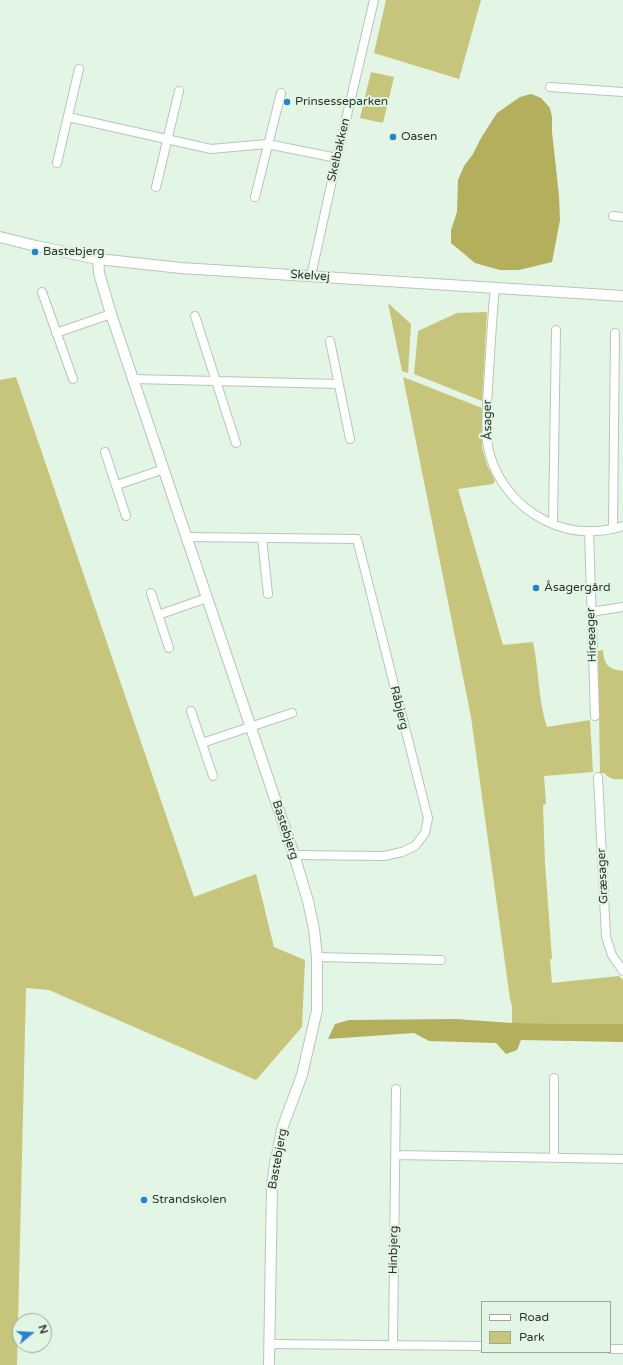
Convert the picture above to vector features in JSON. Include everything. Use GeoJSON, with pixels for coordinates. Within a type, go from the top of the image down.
{"type":"FeatureCollection","features":[{"type":"Feature","properties":{"kind":"street","name":"Skelbakken"},"geometry":{"type":"LineString","coordinates":[[310,276],[374,0]]}},
{"type":"Feature","properties":{"kind":"street"},"geometry":{"type":"LineString","coordinates":[[57,163],[79,69]]}},
{"type":"Feature","properties":{"kind":"street"},"geometry":{"type":"LineString","coordinates":[[550,87],[623,92]]}},
{"type":"Feature","properties":{"kind":"street"},"geometry":{"type":"LineString","coordinates":[[156,187],[179,91]]}},
{"type":"Feature","properties":{"kind":"street"},"geometry":{"type":"LineString","coordinates":[[255,197],[267,144],[281,93]]}},
{"type":"Feature","properties":{"kind":"street"},"geometry":{"type":"LineString","coordinates":[[68,117],[212,149],[267,144],[337,158]]}},
{"type":"Feature","properties":{"kind":"street"},"geometry":{"type":"LineString","coordinates":[[613,216],[623,217]]}},
{"type":"Feature","properties":{"kind":"street","name":"Skelvej"},"geometry":{"type":"LineString","coordinates":[[0,237],[98,259],[181,268],[623,296]]}},
{"type":"Feature","properties":{"kind":"street","name":"Bastebjerg"},"geometry":{"type":"LineString","coordinates":[[98,259],[99,273],[111,314],[294,855],[308,901],[314,929],[317,957],[317,1010],[302,1075],[283,1126],[272,1185],[269,1365]]}},
{"type":"Feature","properties":{"kind":"street","name":"Åsager"},"geometry":{"type":"LineString","coordinates":[[495,288],[487,407],[487,440],[490,456],[496,471],[504,485],[525,508],[538,517],[553,524],[570,529],[588,531],[613,529],[623,526]]}},
{"type":"Feature","properties":{"kind":"street"},"geometry":{"type":"LineString","coordinates":[[42,292],[73,379]]}},
{"type":"Feature","properties":{"kind":"street"},"geometry":{"type":"LineString","coordinates":[[56,333],[111,314]]}},
{"type":"Feature","properties":{"kind":"street"},"geometry":{"type":"LineString","coordinates":[[195,316],[236,443]]}},
{"type":"Feature","properties":{"kind":"street"},"geometry":{"type":"LineString","coordinates":[[553,524],[556,330]]}},
{"type":"Feature","properties":{"kind":"street"},"geometry":{"type":"LineString","coordinates":[[613,529],[615,333]]}},
{"type":"Feature","properties":{"kind":"street"},"geometry":{"type":"LineString","coordinates":[[330,341],[350,439]]}},
{"type":"Feature","properties":{"kind":"street"},"geometry":{"type":"LineString","coordinates":[[133,379],[339,384]]}},
{"type":"Feature","properties":{"kind":"street"},"geometry":{"type":"LineString","coordinates":[[105,452],[126,516]]}},
{"type":"Feature","properties":{"kind":"street"},"geometry":{"type":"LineString","coordinates":[[116,485],[164,469]]}},
{"type":"Feature","properties":{"kind":"street","name":"Hirseager"},"geometry":{"type":"LineString","coordinates":[[588,531],[595,716]]}},
{"type":"Feature","properties":{"kind":"street","name":"Råbjerg"},"geometry":{"type":"LineString","coordinates":[[186,537],[357,539],[428,818],[425,833],[415,846],[402,852],[384,856],[294,855]]}},
{"type":"Feature","properties":{"kind":"street"},"geometry":{"type":"LineString","coordinates":[[262,538],[268,594]]}},
{"type":"Feature","properties":{"kind":"street"},"geometry":{"type":"LineString","coordinates":[[151,593],[170,648]]}},
{"type":"Feature","properties":{"kind":"street"},"geometry":{"type":"LineString","coordinates":[[158,615],[207,598]]}},
{"type":"Feature","properties":{"kind":"street"},"geometry":{"type":"LineString","coordinates":[[591,612],[623,607]]}},
{"type":"Feature","properties":{"kind":"street"},"geometry":{"type":"LineString","coordinates":[[191,711],[213,776]]}},
{"type":"Feature","properties":{"kind":"street"},"geometry":{"type":"LineString","coordinates":[[202,743],[251,728],[292,713]]}},
{"type":"Feature","properties":{"kind":"street","name":"Græsager"},"geometry":{"type":"LineString","coordinates":[[598,777],[606,937],[612,955],[623,970]]}},
{"type":"Feature","properties":{"kind":"street"},"geometry":{"type":"LineString","coordinates":[[317,957],[441,960]]}},
{"type":"Feature","properties":{"kind":"street"},"geometry":{"type":"LineString","coordinates":[[554,1078],[554,1157]]}},
{"type":"Feature","properties":{"kind":"street","name":"Hinbjerg"},"geometry":{"type":"LineString","coordinates":[[393,1345],[396,1089]]}},
{"type":"Feature","properties":{"kind":"street"},"geometry":{"type":"LineString","coordinates":[[396,1155],[623,1158]]}},
{"type":"Feature","properties":{"kind":"street"},"geometry":{"type":"LineString","coordinates":[[269,1344],[481,1346]]}},
{"type":"Feature","properties":{"kind":"street"},"geometry":{"type":"LineString","coordinates":[[611,1348],[623,1349]]}},
{"type":"Feature","properties":{"kind":"green space"},"geometry":{"type":"Polygon","coordinates":[[[386,0],[481,0],[459,79],[374,53],[386,0]]]}},
{"type":"Feature","properties":{"kind":"green space"},"geometry":{"type":"Polygon","coordinates":[[[371,72],[394,77],[383,123],[360,118],[371,72]]]}},
{"type":"Feature","properties":{"kind":"green space"},"geometry":{"type":"Polygon","coordinates":[[[388,303],[411,324],[408,373],[402,371],[388,303]]]}},
{"type":"Feature","properties":{"kind":"green space"},"geometry":{"type":"Polygon","coordinates":[[[487,312],[482,401],[414,374],[418,331],[457,313],[487,312]]]}},
{"type":"Feature","properties":{"kind":"green space"},"geometry":{"type":"Polygon","coordinates":[[[16,377],[194,897],[256,874],[274,947],[305,960],[302,1027],[256,1080],[49,990],[26,988],[18,1313],[12,1313],[12,1353],[17,1353],[17,1365],[0,1365],[0,380],[16,377]]]}},
{"type":"Feature","properties":{"kind":"green space"},"geometry":{"type":"Polygon","coordinates":[[[403,377],[482,408],[482,448],[487,465],[495,481],[493,484],[458,489],[503,645],[533,642],[540,696],[547,727],[590,720],[593,772],[544,776],[546,804],[543,805],[545,863],[552,958],[550,960],[552,983],[619,976],[623,980],[623,1024],[512,1023],[512,1006],[471,717],[403,377]]]}},
{"type":"Feature","properties":{"kind":"green space"},"geometry":{"type":"Polygon","coordinates":[[[603,650],[606,663],[614,669],[623,671],[623,779],[612,779],[604,773],[600,773],[598,651],[603,650]]]}},
{"type":"Feature","properties":{"kind":"shaded area"},"geometry":{"type":"Polygon","coordinates":[[[531,94],[541,98],[550,108],[560,220],[552,262],[519,270],[500,270],[475,263],[451,243],[451,230],[457,212],[458,180],[464,166],[473,154],[497,113],[520,97],[531,94]]]}},
{"type":"Feature","properties":{"kind":"shaded area"},"geometry":{"type":"Polygon","coordinates":[[[456,1019],[512,1023],[623,1024],[623,1042],[521,1040],[517,1050],[506,1054],[496,1043],[429,1041],[414,1033],[328,1039],[335,1024],[349,1020],[456,1019]]]}},
{"type":"Feature","properties":{"kind":"place","name":"Prinsesseparken"},"geometry":{"type":"Point","coordinates":[287,102]}},
{"type":"Feature","properties":{"kind":"place","name":"Oasen"},"geometry":{"type":"Point","coordinates":[393,137]}},
{"type":"Feature","properties":{"kind":"place","name":"Bastebjerg"},"geometry":{"type":"Point","coordinates":[35,252]}},
{"type":"Feature","properties":{"kind":"place","name":"Åsagergård"},"geometry":{"type":"Point","coordinates":[536,588]}},
{"type":"Feature","properties":{"kind":"place","name":"Strandskolen"},"geometry":{"type":"Point","coordinates":[144,1200]}}]}
